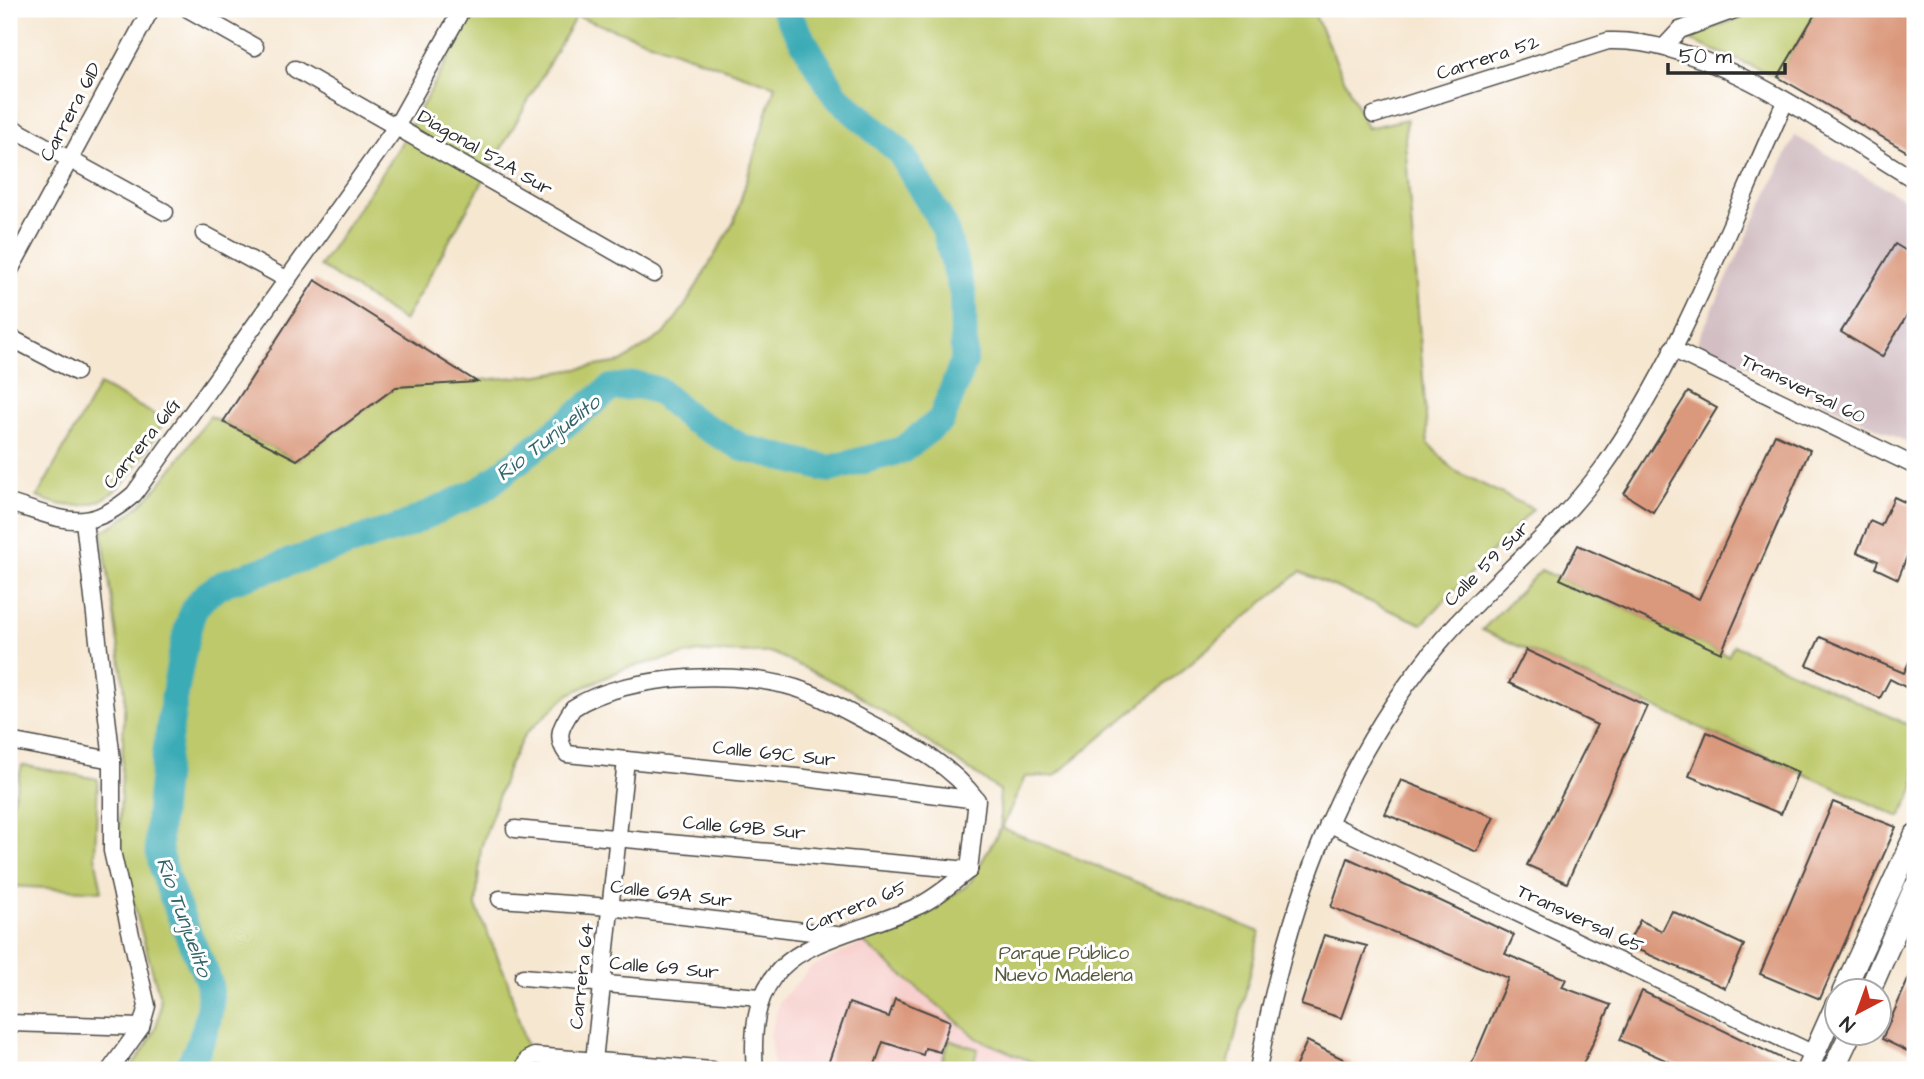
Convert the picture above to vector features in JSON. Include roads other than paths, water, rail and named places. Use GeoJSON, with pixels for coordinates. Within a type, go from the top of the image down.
{"type":"FeatureCollection","features":[{"type":"Feature","properties":{"kind":"street","name":"Carrera 61D"},"geometry":{"type":"LineString","coordinates":[[9,272],[150,9]]}},
{"type":"Feature","properties":{"kind":"street"},"geometry":{"type":"LineString","coordinates":[[188,9],[256,47]]}},
{"type":"Feature","properties":{"kind":"street","name":"Carrera 61G"},"geometry":{"type":"LineString","coordinates":[[84,521],[102,517],[134,494],[396,127],[462,9]]}},
{"type":"Feature","properties":{"kind":"street"},"geometry":{"type":"LineString","coordinates":[[1665,46],[1680,30],[1737,9]]}},
{"type":"Feature","properties":{"kind":"street","name":"Carrera 52"},"geometry":{"type":"LineString","coordinates":[[1374,115],[1608,41],[1629,40],[1665,46],[1696,56],[1785,102],[1915,180]]}},
{"type":"Feature","properties":{"kind":"street","name":"Diagonal 52A Sur"},"geometry":{"type":"LineString","coordinates":[[295,69],[654,274]]}},
{"type":"Feature","properties":{"kind":"street","name":"Calle 59 Sur"},"geometry":{"type":"LineString","coordinates":[[1258,1070],[1285,945],[1312,859],[1369,743],[1413,677],[1465,614],[1566,515],[1625,434],[1672,349],[1785,102]]}},
{"type":"Feature","properties":{"kind":"street"},"geometry":{"type":"LineString","coordinates":[[9,126],[165,212]]}},
{"type":"Feature","properties":{"kind":"street"},"geometry":{"type":"LineString","coordinates":[[204,234],[288,279]]}},
{"type":"Feature","properties":{"kind":"street"},"geometry":{"type":"LineString","coordinates":[[9,337],[75,372]]}},
{"type":"Feature","properties":{"kind":"street","name":"Transversal 60"},"geometry":{"type":"LineString","coordinates":[[1672,349],[1915,466]]}},
{"type":"Feature","properties":{"kind":"street"},"geometry":{"type":"LineString","coordinates":[[9,503],[84,521],[112,760],[112,850],[146,1000],[146,1012],[141,1027],[110,1070]]}},
{"type":"Feature","properties":{"kind":"street","name":"Calle 69C Sur"},"geometry":{"type":"LineString","coordinates":[[730,675],[806,691],[927,752],[960,778],[977,800],[567,754],[560,745],[560,727],[573,708],[581,703],[632,685],[730,675]]}},
{"type":"Feature","properties":{"kind":"street"},"geometry":{"type":"LineString","coordinates":[[9,741],[112,760]]}},
{"type":"Feature","properties":{"kind":"street","name":"Carrera 64"},"geometry":{"type":"LineString","coordinates":[[594,1065],[626,760]]}},
{"type":"Feature","properties":{"kind":"street"},"geometry":{"type":"LineString","coordinates":[[969,870],[977,800]]}},
{"type":"Feature","properties":{"kind":"street","name":"Transversal 65"},"geometry":{"type":"LineString","coordinates":[[1328,823],[1810,1062]]}},
{"type":"Feature","properties":{"kind":"street","name":"Calle 69B Sur"},"geometry":{"type":"LineString","coordinates":[[515,829],[969,870]]}},
{"type":"Feature","properties":{"kind":"street"},"geometry":{"type":"LineString","coordinates":[[1849,978],[1915,835]]}},
{"type":"Feature","properties":{"kind":"street","name":"Carrera 65"},"geometry":{"type":"LineString","coordinates":[[755,1070],[752,1037],[760,997],[767,982],[785,964],[803,951],[836,935],[918,906],[969,870]]}},
{"type":"Feature","properties":{"kind":"street"},"geometry":{"type":"LineString","coordinates":[[1875,978],[1915,887]]}},
{"type":"Feature","properties":{"kind":"street","name":"Calle 69A Sur"},"geometry":{"type":"LineString","coordinates":[[500,899],[611,907],[836,935]]}},
{"type":"Feature","properties":{"kind":"street","name":"Calle 69 Sur"},"geometry":{"type":"LineString","coordinates":[[523,977],[760,997]]}},
{"type":"Feature","properties":{"kind":"street"},"geometry":{"type":"LineString","coordinates":[[9,1023],[141,1027]]}},
{"type":"Feature","properties":{"kind":"street"},"geometry":{"type":"LineString","coordinates":[[1810,1062],[1822,1036]]}},
{"type":"Feature","properties":{"kind":"street"},"geometry":{"type":"LineString","coordinates":[[1833,1070],[1843,1048]]}},
{"type":"Feature","properties":{"kind":"street"},"geometry":{"type":"LineString","coordinates":[[523,1070],[527,1059],[534,1056],[594,1065],[712,1070]]}},
{"type":"Feature","properties":{"kind":"waterway","name":"Río Tunjuelito"},"geometry":{"type":"LineString","coordinates":[[186,1070],[197,1051],[208,1018],[209,984],[165,875],[159,850],[159,832],[165,767],[183,651],[195,608],[205,596],[227,582],[403,526],[481,490],[611,388],[638,385],[659,391],[691,419],[743,448],[830,469],[902,450],[941,420],[964,361],[963,294],[944,226],[900,152],[836,96],[784,9]]}},
{"type":"Feature","properties":{"kind":"park label","name":"Parque Público Nuevo Madelena"},"geometry":{"type":"Point","coordinates":[1064,964]}}]}
